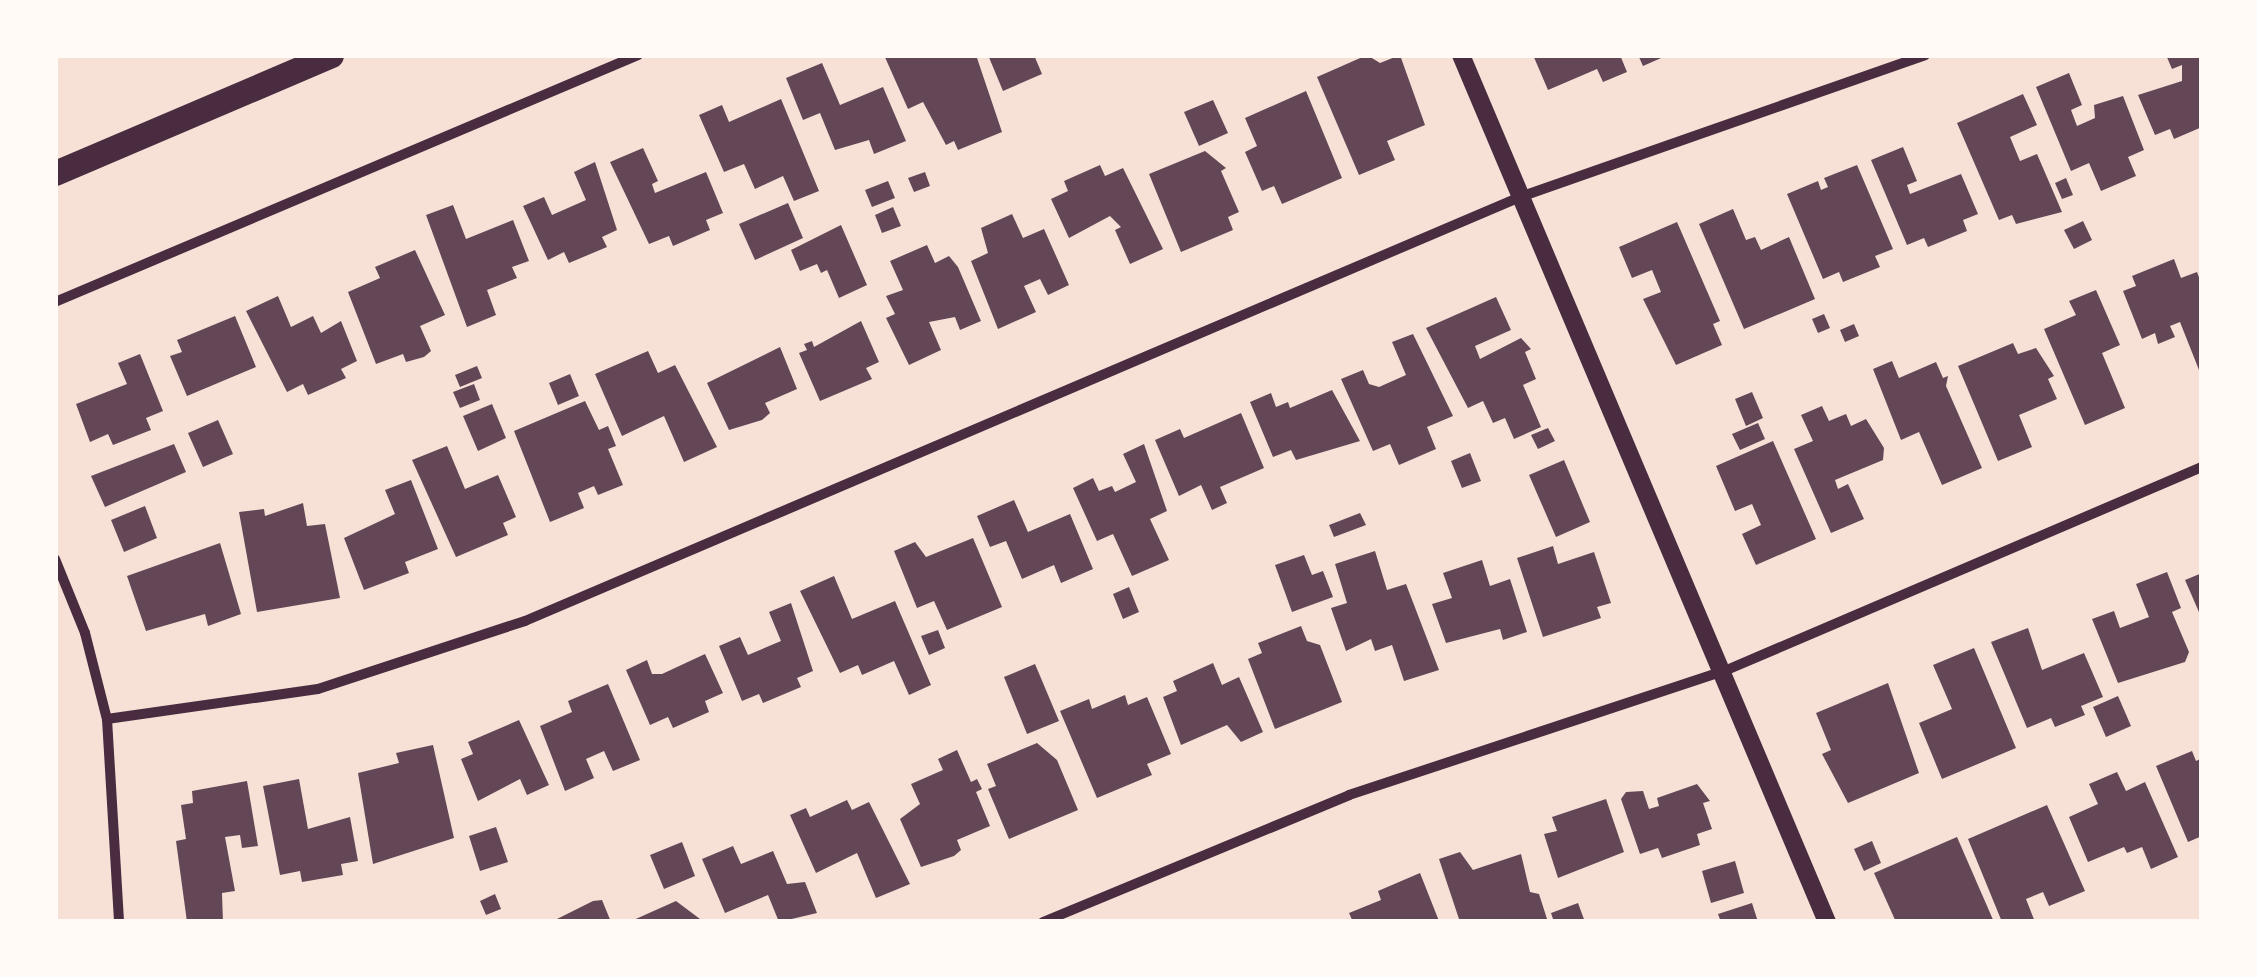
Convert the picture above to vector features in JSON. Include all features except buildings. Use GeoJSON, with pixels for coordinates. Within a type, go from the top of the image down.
{"type":"FeatureCollection","features":[{"type":"Feature","properties":{"kind":"main road"},"geometry":{"type":"LineString","coordinates":[[55,174],[332,55]]}},
{"type":"Feature","properties":{"kind":"street"},"geometry":{"type":"LineString","coordinates":[[55,302],[638,55]]}},
{"type":"Feature","properties":{"kind":"street"},"geometry":{"type":"LineString","coordinates":[[1461,55],[1827,922]]}},
{"type":"Feature","properties":{"kind":"street"},"geometry":{"type":"LineString","coordinates":[[107,719],[318,689],[525,621],[1520,197],[1924,55]]}},
{"type":"Feature","properties":{"kind":"street"},"geometry":{"type":"LineString","coordinates":[[1043,922],[1349,795],[1722,672],[2202,467]]}},
{"type":"Feature","properties":{"kind":"street"},"geometry":{"type":"LineString","coordinates":[[55,559],[85,633],[107,719],[119,922]]}}]}
